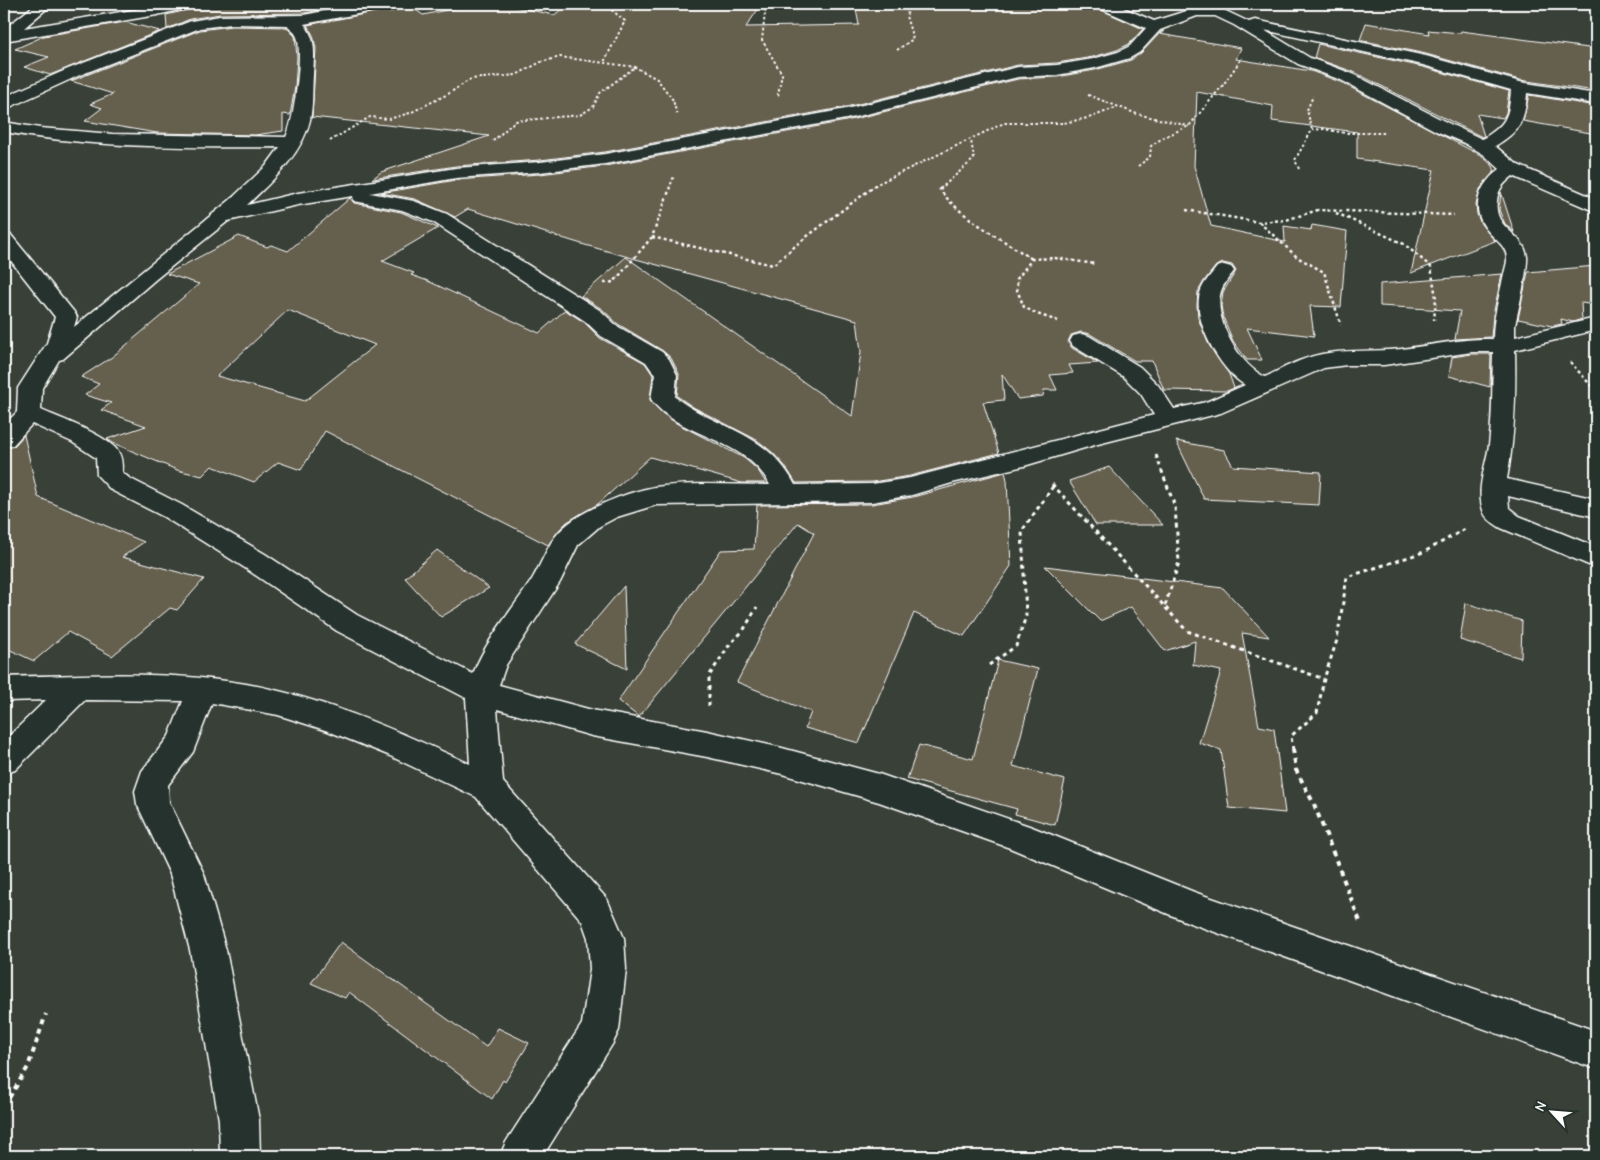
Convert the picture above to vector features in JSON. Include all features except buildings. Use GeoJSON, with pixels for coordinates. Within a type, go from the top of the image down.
{"type":"FeatureCollection","features":[{"type":"Feature","properties":{"kind":"street"},"geometry":{"type":"LineString","coordinates":[[4,36],[45,4]]}},
{"type":"Feature","properties":{"kind":"street"},"geometry":{"type":"LineString","coordinates":[[4,104],[83,68],[178,30],[213,19],[291,21],[324,17],[370,6],[390,4]]}},
{"type":"Feature","properties":{"kind":"street"},"geometry":{"type":"LineString","coordinates":[[1102,4],[1155,27]]}},
{"type":"Feature","properties":{"kind":"street"},"geometry":{"type":"LineString","coordinates":[[1199,4],[1224,15],[1286,52],[1347,77],[1442,127],[1483,146],[1512,169],[1596,206]]}},
{"type":"Feature","properties":{"kind":"street"},"geometry":{"type":"LineString","coordinates":[[4,36],[131,16],[183,5],[213,19]]}},
{"type":"Feature","properties":{"kind":"street"},"geometry":{"type":"LineString","coordinates":[[221,217],[298,199],[456,173],[564,164],[684,144],[900,102],[1011,74],[1057,70],[1112,59],[1135,49],[1155,27],[1196,12],[1224,15],[1426,61],[1519,87],[1596,99]]}},
{"type":"Feature","properties":{"kind":"street"},"geometry":{"type":"LineString","coordinates":[[48,360],[221,217],[263,179],[292,142],[303,115],[307,36],[291,21]]}},
{"type":"Feature","properties":{"kind":"street"},"geometry":{"type":"LineString","coordinates":[[1483,146],[1502,135],[1512,125],[1518,112],[1519,87]]}},
{"type":"Feature","properties":{"kind":"street"},"geometry":{"type":"LineString","coordinates":[[4,127],[75,138],[137,142],[292,142]]}},
{"type":"Feature","properties":{"kind":"street"},"geometry":{"type":"LineString","coordinates":[[1512,169],[1492,186],[1488,196],[1487,211],[1490,220],[1515,248],[1517,258],[1504,326],[1502,437],[1493,484],[1497,512],[1510,522],[1596,558]]}},
{"type":"Feature","properties":{"kind":"street"},"geometry":{"type":"LineString","coordinates":[[342,193],[407,205],[426,212],[473,239],[593,316],[618,337],[654,357],[661,364],[666,375],[663,399],[701,425],[738,442],[772,466],[787,493]]}},
{"type":"Feature","properties":{"kind":"street"},"geometry":{"type":"LineString","coordinates":[[4,439],[29,414],[30,388],[64,330],[66,317],[5,243]]}},
{"type":"Feature","properties":{"kind":"street"},"geometry":{"type":"LineString","coordinates":[[1224,271],[1213,285],[1209,294],[1208,305],[1231,362],[1243,374],[1264,386]]}},
{"type":"Feature","properties":{"kind":"street"},"geometry":{"type":"LineString","coordinates":[[487,786],[481,692],[492,662],[522,613],[550,575],[562,548],[569,538],[591,520],[608,511],[655,496],[872,493],[892,491],[948,475],[1024,458],[1094,437],[1213,408],[1308,365],[1322,361],[1431,352],[1472,345],[1503,346],[1596,324]]}},
{"type":"Feature","properties":{"kind":"street"},"geometry":{"type":"LineString","coordinates":[[1081,341],[1132,372],[1150,390],[1168,418]]}},
{"type":"Feature","properties":{"kind":"street"},"geometry":{"type":"LineString","coordinates":[[29,414],[80,436],[108,455],[110,475],[120,484],[173,512],[255,561],[347,623],[481,692],[592,723],[707,744],[782,761],[879,788],[1011,833],[1190,907],[1381,976],[1596,1050]]}},
{"type":"Feature","properties":{"kind":"street"},"geometry":{"type":"LineString","coordinates":[[1493,484],[1596,508]]}},
{"type":"Feature","properties":{"kind":"street"},"geometry":{"type":"LineString","coordinates":[[4,689],[149,688],[246,696],[313,712],[397,744],[487,786],[595,911],[606,938],[608,969],[600,1030],[520,1156]]}},
{"type":"Feature","properties":{"kind":"street"},"geometry":{"type":"LineString","coordinates":[[4,761],[77,689]]}},
{"type":"Feature","properties":{"kind":"street"},"geometry":{"type":"LineString","coordinates":[[202,691],[182,743],[153,782],[151,791],[152,804],[173,842],[187,874],[208,950],[239,1120],[240,1156]]}},
{"type":"Feature","properties":{"kind":"path"},"geometry":{"type":"LineString","coordinates":[[598,4],[608,7],[625,21],[604,62]]}},
{"type":"Feature","properties":{"kind":"path"},"geometry":{"type":"LineString","coordinates":[[766,4],[762,40],[782,74],[778,94],[808,121]]}},
{"type":"Feature","properties":{"kind":"path"},"geometry":{"type":"LineString","coordinates":[[897,50],[912,39],[906,16],[911,4]]}},
{"type":"Feature","properties":{"kind":"path"},"geometry":{"type":"LineString","coordinates":[[1138,166],[1150,157],[1152,146],[1164,137],[1189,126],[1242,59],[1247,28]]}},
{"type":"Feature","properties":{"kind":"path"},"geometry":{"type":"LineString","coordinates":[[292,142],[332,140],[370,117],[389,119],[410,114],[448,94],[471,79],[516,75],[541,62],[560,57],[635,67],[657,79],[673,100],[684,136],[684,144],[652,238],[614,282],[552,290]]}},
{"type":"Feature","properties":{"kind":"path"},"geometry":{"type":"LineString","coordinates":[[1299,169],[1295,160],[1312,130],[1307,110],[1315,90],[1314,65]]}},
{"type":"Feature","properties":{"kind":"path"},"geometry":{"type":"LineString","coordinates":[[456,173],[515,121],[580,115],[593,107],[600,93],[635,67]]}},
{"type":"Feature","properties":{"kind":"path"},"geometry":{"type":"LineString","coordinates":[[1080,92],[1115,108],[1165,122],[1189,126]]}},
{"type":"Feature","properties":{"kind":"path"},"geometry":{"type":"LineString","coordinates":[[652,238],[773,265],[801,241],[877,184],[1004,123],[1064,123],[1092,117],[1115,108]]}},
{"type":"Feature","properties":{"kind":"path"},"geometry":{"type":"LineString","coordinates":[[971,140],[974,159],[938,188],[944,196],[961,212],[1032,259],[1055,258],[1095,264]]}},
{"type":"Feature","properties":{"kind":"path"},"geometry":{"type":"LineString","coordinates":[[1186,210],[1259,222],[1286,220],[1318,210],[1445,214],[1490,220]]}},
{"type":"Feature","properties":{"kind":"path"},"geometry":{"type":"LineString","coordinates":[[1333,211],[1404,244],[1431,266],[1436,298],[1431,352]]}},
{"type":"Feature","properties":{"kind":"path"},"geometry":{"type":"LineString","coordinates":[[1259,222],[1298,257],[1324,272],[1340,325],[1349,327]]}},
{"type":"Feature","properties":{"kind":"path"},"geometry":{"type":"LineString","coordinates":[[1032,259],[1017,279],[1017,290],[1024,307],[1037,314],[1063,323],[1081,341]]}},
{"type":"Feature","properties":{"kind":"path"},"geometry":{"type":"LineString","coordinates":[[1145,426],[1175,507],[1179,562],[1165,606]]}},
{"type":"Feature","properties":{"kind":"path"},"geometry":{"type":"LineString","coordinates":[[1024,458],[1054,485],[1187,631],[1324,680]]}},
{"type":"Feature","properties":{"kind":"path"},"geometry":{"type":"LineString","coordinates":[[989,665],[1016,646],[1026,616],[1022,531],[1054,485]]}},
{"type":"Feature","properties":{"kind":"path"},"geometry":{"type":"LineString","coordinates":[[1381,976],[1314,804],[1296,770],[1291,736],[1317,713],[1324,680],[1337,640],[1347,577],[1434,549],[1454,539],[1469,527],[1497,512]]}},
{"type":"Feature","properties":{"kind":"path"},"geometry":{"type":"LineString","coordinates":[[707,744],[709,676],[730,644],[743,631],[757,607]]}},
{"type":"Feature","properties":{"kind":"path"},"geometry":{"type":"LineString","coordinates":[[4,1106],[28,1067],[46,1014]]}}]}
